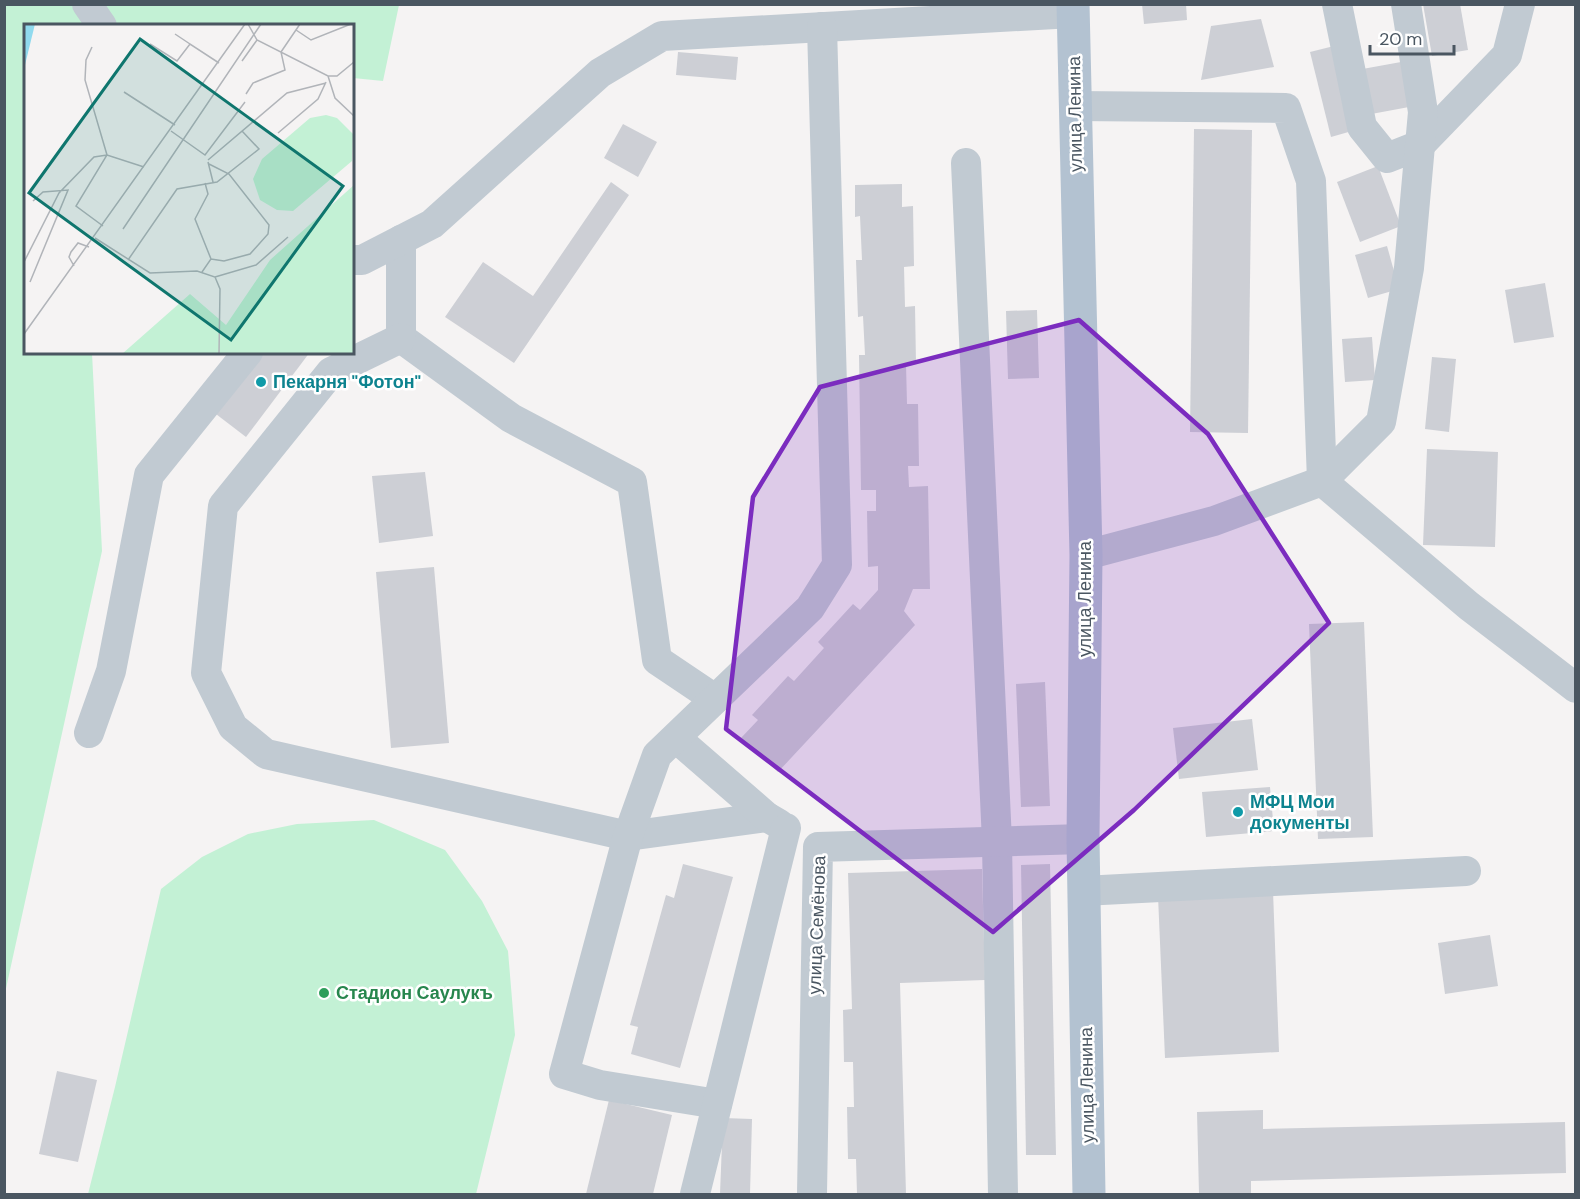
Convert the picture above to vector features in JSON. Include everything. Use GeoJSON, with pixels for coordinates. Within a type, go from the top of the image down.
{"type":"FeatureCollection","features":[{"type":"Feature","properties":{"kind":"main road","name":"улица Ленина"},"geometry":{"type":"LineString","coordinates":[[1073,9],[1086,555],[1083,891],[1089,1194]]}},
{"type":"Feature","properties":{"kind":"street"},"geometry":{"type":"LineString","coordinates":[[87,4],[101,24]]}},
{"type":"Feature","properties":{"kind":"street"},"geometry":{"type":"LineString","coordinates":[[1337,4],[1362,127],[1387,158],[1420,145],[1507,54],[1520,4]]}},
{"type":"Feature","properties":{"kind":"street"},"geometry":{"type":"LineString","coordinates":[[1086,555],[1214,521],[1322,481],[1381,422],[1409,268],[1423,112],[1407,4]]}},
{"type":"Feature","properties":{"kind":"street"},"geometry":{"type":"LineString","coordinates":[[354,260],[362,260],[432,224],[600,73],[662,36],[1073,9]]}},
{"type":"Feature","properties":{"kind":"street"},"geometry":{"type":"LineString","coordinates":[[717,1104],[600,1085],[564,1074],[628,836],[657,755],[810,608],[837,565],[822,27]]}},
{"type":"Feature","properties":{"kind":"street"},"geometry":{"type":"LineString","coordinates":[[1075,106],[1286,108],[1311,181],[1322,481],[1469,606],[1575,688]]}},
{"type":"Feature","properties":{"kind":"street"},"geometry":{"type":"LineString","coordinates":[[966,163],[997,842],[1003,1194]]}},
{"type":"Feature","properties":{"kind":"street"},"geometry":{"type":"LineString","coordinates":[[400,338],[401,240]]}},
{"type":"Feature","properties":{"kind":"street"},"geometry":{"type":"LineString","coordinates":[[400,338],[511,418],[632,482],[657,660],[715,699]]}},
{"type":"Feature","properties":{"kind":"street"},"geometry":{"type":"LineString","coordinates":[[400,338],[331,372],[223,506],[206,674],[233,727],[266,754],[628,836],[776,822]]}},
{"type":"Feature","properties":{"kind":"street"},"geometry":{"type":"LineString","coordinates":[[89,734],[111,671],[149,475],[246,354]]}},
{"type":"Feature","properties":{"kind":"street"},"geometry":{"type":"LineString","coordinates":[[676,738],[776,822],[818,847]]}},
{"type":"Feature","properties":{"kind":"street"},"geometry":{"type":"LineString","coordinates":[[695,1194],[717,1104],[776,822]]}},
{"type":"Feature","properties":{"kind":"street","name":"улица Семёнова"},"geometry":{"type":"LineString","coordinates":[[812,1194],[818,847],[1083,839]]}},
{"type":"Feature","properties":{"kind":"street"},"geometry":{"type":"LineString","coordinates":[[1083,891],[1466,871]]}},
{"type":"Feature","properties":{"kind":"highlighted area"},"geometry":{"type":"Polygon","coordinates":[[[1079,320],[1208,434],[1329,623],[1134,810],[993,932],[726,729],[753,497],[820,387],[1079,320]]]}},
{"type":"Feature","properties":{"kind":"green space"},"geometry":{"type":"Polygon","coordinates":[[[5,5],[399,5],[383,81],[354,78],[354,24],[24,24],[24,354],[92,354],[102,551],[5,993],[5,5]]]}},
{"type":"Feature","properties":{"kind":"green space","name":"Стадион Саулукъ"},"geometry":{"type":"Polygon","coordinates":[[[374,820],[445,850],[482,901],[508,951],[515,1035],[476,1194],[88,1194],[161,889],[202,857],[248,834],[297,824],[374,820]]]}},
{"type":"Feature","properties":{"kind":"building"},"geometry":{"type":"Polygon","coordinates":[[[1142,4],[1186,4],[1187,20],[1144,24],[1142,4]]]}},
{"type":"Feature","properties":{"kind":"building"},"geometry":{"type":"Polygon","coordinates":[[[1423,4],[1460,4],[1468,50],[1432,56],[1423,4]]]}},
{"type":"Feature","properties":{"kind":"building"},"geometry":{"type":"Polygon","coordinates":[[[1261,19],[1274,67],[1201,80],[1211,26],[1261,19]]]}},
{"type":"Feature","properties":{"kind":"building"},"geometry":{"type":"Polygon","coordinates":[[[1338,45],[1359,129],[1331,137],[1310,52],[1338,45]]]}},
{"type":"Feature","properties":{"kind":"building"},"geometry":{"type":"Polygon","coordinates":[[[678,52],[738,57],[736,80],[676,75],[678,52]]]}},
{"type":"Feature","properties":{"kind":"building"},"geometry":{"type":"Polygon","coordinates":[[[1401,62],[1409,107],[1366,115],[1357,70],[1401,62]]]}},
{"type":"Feature","properties":{"kind":"building"},"geometry":{"type":"Polygon","coordinates":[[[623,124],[657,142],[638,177],[604,158],[623,124]]]}},
{"type":"Feature","properties":{"kind":"building"},"geometry":{"type":"Polygon","coordinates":[[[1194,129],[1252,130],[1248,433],[1190,432],[1194,129]]]}},
{"type":"Feature","properties":{"kind":"building"},"geometry":{"type":"Polygon","coordinates":[[[1378,166],[1401,226],[1360,242],[1337,182],[1378,166]]]}},
{"type":"Feature","properties":{"kind":"building"},"geometry":{"type":"Polygon","coordinates":[[[611,182],[629,195],[514,363],[445,317],[483,262],[533,296],[611,182]]]}},
{"type":"Feature","properties":{"kind":"building"},"geometry":{"type":"Polygon","coordinates":[[[902,184],[902,207],[913,206],[914,266],[904,267],[905,307],[915,306],[916,364],[906,364],[907,404],[918,404],[919,466],[908,466],[909,487],[928,486],[930,589],[913,589],[904,611],[915,625],[778,772],[741,738],[758,720],[752,715],[788,676],[794,681],[824,648],[818,642],[853,604],[860,610],[878,590],[878,566],[868,567],[867,511],[876,511],[876,490],[861,490],[859,355],[865,355],[863,316],[858,317],[856,260],[862,260],[860,216],[855,217],[855,185],[902,184]]]}},
{"type":"Feature","properties":{"kind":"building"},"geometry":{"type":"Polygon","coordinates":[[[1387,246],[1399,289],[1368,298],[1355,255],[1387,246]]]}},
{"type":"Feature","properties":{"kind":"building"},"geometry":{"type":"Polygon","coordinates":[[[1545,283],[1554,337],[1514,343],[1505,290],[1545,283]]]}},
{"type":"Feature","properties":{"kind":"building"},"geometry":{"type":"Polygon","coordinates":[[[1037,310],[1039,378],[1008,379],[1006,311],[1037,310]]]}},
{"type":"Feature","properties":{"kind":"building"},"geometry":{"type":"Polygon","coordinates":[[[1372,337],[1375,380],[1345,382],[1342,339],[1372,337]]]}},
{"type":"Feature","properties":{"kind":"building","name":"Пекарня \"Фотон\""},"geometry":{"type":"Polygon","coordinates":[[[255,354],[308,354],[246,437],[212,411],[255,354]]]}},
{"type":"Feature","properties":{"kind":"building"},"geometry":{"type":"Polygon","coordinates":[[[1432,357],[1456,359],[1449,432],[1425,429],[1432,357]]]}},
{"type":"Feature","properties":{"kind":"building"},"geometry":{"type":"Polygon","coordinates":[[[1427,449],[1498,452],[1495,547],[1423,545],[1427,449]]]}},
{"type":"Feature","properties":{"kind":"building"},"geometry":{"type":"Polygon","coordinates":[[[425,472],[433,536],[379,543],[372,476],[425,472]]]}},
{"type":"Feature","properties":{"kind":"building"},"geometry":{"type":"Polygon","coordinates":[[[434,567],[449,743],[391,748],[376,572],[434,567]]]}},
{"type":"Feature","properties":{"kind":"building"},"geometry":{"type":"Polygon","coordinates":[[[1364,622],[1373,837],[1318,839],[1309,624],[1364,622]]]}},
{"type":"Feature","properties":{"kind":"building"},"geometry":{"type":"Polygon","coordinates":[[[1045,682],[1050,806],[1021,807],[1016,684],[1045,682]]]}},
{"type":"Feature","properties":{"kind":"building"},"geometry":{"type":"Polygon","coordinates":[[[1252,719],[1258,770],[1179,779],[1173,728],[1252,719]]]}},
{"type":"Feature","properties":{"kind":"building","name":"МФЦ Мои документы"},"geometry":{"type":"Polygon","coordinates":[[[1270,787],[1274,831],[1206,837],[1202,792],[1270,787]]]}},
{"type":"Feature","properties":{"kind":"building"},"geometry":{"type":"Polygon","coordinates":[[[683,864],[733,877],[680,1068],[631,1054],[638,1027],[630,1025],[666,895],[674,898],[683,864]]]}},
{"type":"Feature","properties":{"kind":"building"},"geometry":{"type":"Polygon","coordinates":[[[1050,864],[1056,1155],[1026,1155],[1021,865],[1050,864]]]}},
{"type":"Feature","properties":{"kind":"building"},"geometry":{"type":"Polygon","coordinates":[[[982,869],[985,980],[900,983],[906,1194],[857,1194],[856,1159],[848,1159],[847,1107],[854,1107],[853,1062],[844,1062],[843,1010],[852,1009],[848,873],[982,869]]]}},
{"type":"Feature","properties":{"kind":"building"},"geometry":{"type":"Polygon","coordinates":[[[1273,891],[1279,1052],[1165,1058],[1158,896],[1273,891]]]}},
{"type":"Feature","properties":{"kind":"building"},"geometry":{"type":"Polygon","coordinates":[[[1490,935],[1498,986],[1445,994],[1438,943],[1490,935]]]}},
{"type":"Feature","properties":{"kind":"building"},"geometry":{"type":"Polygon","coordinates":[[[57,1071],[97,1080],[78,1162],[39,1154],[57,1071]]]}},
{"type":"Feature","properties":{"kind":"building"},"geometry":{"type":"Polygon","coordinates":[[[609,1100],[672,1115],[653,1194],[586,1194],[609,1100]]]}},
{"type":"Feature","properties":{"kind":"building"},"geometry":{"type":"Polygon","coordinates":[[[1263,1110],[1263,1129],[1565,1122],[1566,1173],[1251,1181],[1251,1194],[1199,1194],[1197,1112],[1263,1110]]]}},
{"type":"Feature","properties":{"kind":"building"},"geometry":{"type":"Polygon","coordinates":[[[723,1118],[752,1119],[750,1194],[720,1194],[723,1118]]]}},
{"type":"Feature","properties":{"kind":"place","name":"Пекарня \"Фотон\""},"geometry":{"type":"Point","coordinates":[261,382]}},
{"type":"Feature","properties":{"kind":"place","name":"МФЦ Мои документы"},"geometry":{"type":"Point","coordinates":[1238,812]}},
{"type":"Feature","properties":{"kind":"place","name":"Стадион Саулукъ"},"geometry":{"type":"Point","coordinates":[324,993]}}]}
